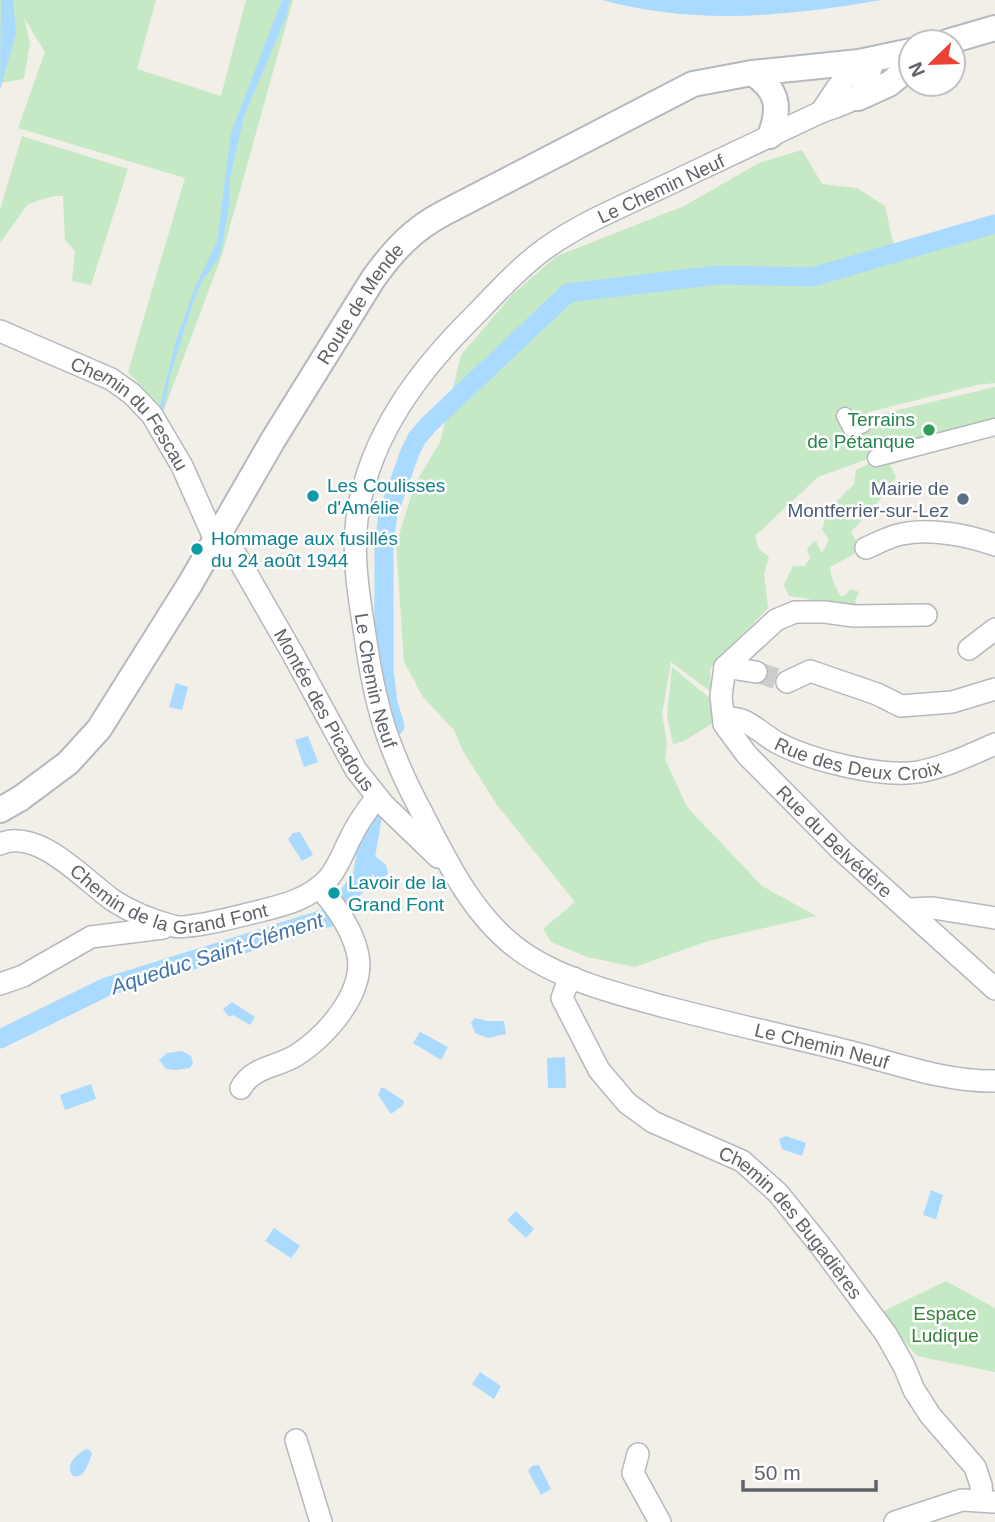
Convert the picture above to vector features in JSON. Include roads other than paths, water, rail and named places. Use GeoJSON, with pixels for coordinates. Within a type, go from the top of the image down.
{"type":"FeatureCollection","features":[{"type":"Feature","properties":{"kind":"street"},"geometry":{"type":"LineString","coordinates":[[967,36],[995,28]]}},
{"type":"Feature","properties":{"kind":"street","name":"Route de Mende"},"geometry":{"type":"LineString","coordinates":[[0,810],[68,764],[99,729],[373,279],[412,232],[677,91],[704,80],[897,54]]}},
{"type":"Feature","properties":{"kind":"street"},"geometry":{"type":"LineString","coordinates":[[858,98],[869,80],[866,60]]}},
{"type":"Feature","properties":{"kind":"street","name":"Le Chemin Neuf"},"geometry":{"type":"LineString","coordinates":[[821,112],[837,88],[866,60]]}},
{"type":"Feature","properties":{"kind":"street"},"geometry":{"type":"LineString","coordinates":[[752,73],[766,82],[774,98],[776,120],[770,136]]}},
{"type":"Feature","properties":{"kind":"street"},"geometry":{"type":"LineString","coordinates":[[858,98],[897,77]]}},
{"type":"Feature","properties":{"kind":"street","name":"Le Chemin Neuf"},"geometry":{"type":"LineString","coordinates":[[858,98],[770,136],[565,236],[536,256],[433,357],[408,391],[383,436],[363,489],[356,536],[358,584],[368,658],[378,710],[393,755],[450,868],[491,924],[515,947],[574,978],[622,996],[905,1067],[956,1078],[995,1081]]}},
{"type":"Feature","properties":{"kind":"street","name":"Chemin du Fescau"},"geometry":{"type":"LineString","coordinates":[[0,331],[111,379],[132,394],[152,415],[182,466],[215,540]]}},
{"type":"Feature","properties":{"kind":"street"},"geometry":{"type":"LineString","coordinates":[[845,416],[852,429],[863,425]]}},
{"type":"Feature","properties":{"kind":"street"},"geometry":{"type":"LineString","coordinates":[[876,458],[995,427]]}},
{"type":"Feature","properties":{"kind":"street"},"geometry":{"type":"LineString","coordinates":[[866,548],[891,537],[911,533],[939,533],[995,545]]}},
{"type":"Feature","properties":{"kind":"street","name":"Montée des Picadous"},"geometry":{"type":"LineString","coordinates":[[215,540],[236,555],[350,760],[377,797],[450,868]]}},
{"type":"Feature","properties":{"kind":"street"},"geometry":{"type":"LineString","coordinates":[[725,667],[776,620],[795,612],[854,616],[926,615]]}},
{"type":"Feature","properties":{"kind":"street"},"geometry":{"type":"LineString","coordinates":[[969,649],[995,629]]}},
{"type":"Feature","properties":{"kind":"street"},"geometry":{"type":"LineString","coordinates":[[725,667],[755,672]]}},
{"type":"Feature","properties":{"kind":"street","name":"Rue du Belvédère"},"geometry":{"type":"LineString","coordinates":[[725,667],[721,695],[724,719],[735,740],[773,783],[840,849],[995,989]]}},
{"type":"Feature","properties":{"kind":"street"},"geometry":{"type":"LineString","coordinates":[[788,681],[810,671],[877,694],[901,706],[952,702],[995,689]]}},
{"type":"Feature","properties":{"kind":"street","name":"Rue des Deux Croix"},"geometry":{"type":"LineString","coordinates":[[724,719],[740,718],[778,743],[800,752],[879,772],[925,771],[995,744]]}},
{"type":"Feature","properties":{"kind":"street","name":"Chemin de la Grand Font"},"geometry":{"type":"LineString","coordinates":[[0,844],[9,841],[33,845],[77,870],[121,905],[178,924],[228,919],[294,902],[319,887],[336,868],[359,821],[377,797]]}},
{"type":"Feature","properties":{"kind":"street"},"geometry":{"type":"LineString","coordinates":[[241,1088],[254,1074],[290,1059],[315,1042],[339,1015],[355,984],[359,966],[353,940],[334,904],[319,887]]}},
{"type":"Feature","properties":{"kind":"street"},"geometry":{"type":"LineString","coordinates":[[909,909],[933,908],[995,918]]}},
{"type":"Feature","properties":{"kind":"street"},"geometry":{"type":"LineString","coordinates":[[0,984],[23,976],[91,937],[178,924]]}},
{"type":"Feature","properties":{"kind":"street","name":"Chemin des Bugadières"},"geometry":{"type":"LineString","coordinates":[[574,978],[566,987],[562,998],[599,1070],[627,1103],[653,1122],[742,1161],[778,1193],[886,1334],[914,1390],[930,1415],[975,1466],[989,1501]]}},
{"type":"Feature","properties":{"kind":"street"},"geometry":{"type":"LineString","coordinates":[[296,1440],[321,1522]]}},
{"type":"Feature","properties":{"kind":"street"},"geometry":{"type":"LineString","coordinates":[[638,1454],[633,1473],[660,1522]]}},
{"type":"Feature","properties":{"kind":"street"},"geometry":{"type":"LineString","coordinates":[[895,1522],[962,1500],[989,1501]]}},
{"type":"Feature","properties":{"kind":"water"},"geometry":{"type":"Polygon","coordinates":[[[1,0],[13,0],[16,33],[0,90],[1,0]]]}},
{"type":"Feature","properties":{"kind":"water"},"geometry":{"type":"Polygon","coordinates":[[[282,0],[290,0],[286,17],[244,116],[230,178],[229,206],[222,246],[218,259],[202,281],[193,303],[171,372],[163,411],[160,407],[176,340],[196,285],[217,242],[231,133],[282,0]]]}},
{"type":"Feature","properties":{"kind":"water"},"geometry":{"type":"Polygon","coordinates":[[[602,0],[882,0],[777,14],[707,16],[637,8],[602,0]]]}},
{"type":"Feature","properties":{"kind":"water"},"geometry":{"type":"Polygon","coordinates":[[[176,683],[188,687],[182,710],[169,707],[176,683]]]}},
{"type":"Feature","properties":{"kind":"water"},"geometry":{"type":"Polygon","coordinates":[[[308,736],[318,762],[304,767],[295,740],[308,736]]]}},
{"type":"Feature","properties":{"kind":"water"},"geometry":{"type":"Polygon","coordinates":[[[300,832],[313,855],[302,861],[288,839],[293,833],[300,832]]]}},
{"type":"Feature","properties":{"kind":"water"},"geometry":{"type":"Polygon","coordinates":[[[375,856],[386,865],[388,874],[384,877],[387,883],[378,882],[370,870],[375,856]]]}},
{"type":"Feature","properties":{"kind":"water"},"geometry":{"type":"Polygon","coordinates":[[[232,1002],[255,1017],[250,1025],[233,1015],[229,1017],[223,1009],[232,1002]]]}},
{"type":"Feature","properties":{"kind":"water"},"geometry":{"type":"Polygon","coordinates":[[[475,1018],[504,1021],[506,1034],[488,1038],[475,1033],[471,1023],[475,1018]]]}},
{"type":"Feature","properties":{"kind":"water"},"geometry":{"type":"Polygon","coordinates":[[[420,1032],[448,1047],[441,1060],[413,1043],[420,1032]]]}},
{"type":"Feature","properties":{"kind":"water"},"geometry":{"type":"Polygon","coordinates":[[[182,1051],[191,1056],[193,1063],[190,1068],[166,1069],[159,1060],[167,1053],[182,1051]]]}},
{"type":"Feature","properties":{"kind":"water"},"geometry":{"type":"Polygon","coordinates":[[[565,1057],[566,1088],[548,1088],[547,1058],[565,1057]]]}},
{"type":"Feature","properties":{"kind":"water"},"geometry":{"type":"Polygon","coordinates":[[[91,1084],[96,1099],[65,1110],[60,1095],[91,1084]]]}},
{"type":"Feature","properties":{"kind":"water"},"geometry":{"type":"Polygon","coordinates":[[[381,1088],[404,1101],[403,1105],[391,1114],[378,1095],[381,1088]]]}},
{"type":"Feature","properties":{"kind":"water"},"geometry":{"type":"Polygon","coordinates":[[[786,1136],[806,1143],[802,1156],[782,1149],[779,1139],[786,1136]]]}},
{"type":"Feature","properties":{"kind":"water"},"geometry":{"type":"Polygon","coordinates":[[[931,1190],[943,1195],[936,1219],[923,1215],[931,1190]]]}},
{"type":"Feature","properties":{"kind":"water"},"geometry":{"type":"Polygon","coordinates":[[[516,1211],[534,1229],[526,1238],[507,1220],[516,1211]]]}},
{"type":"Feature","properties":{"kind":"water"},"geometry":{"type":"Polygon","coordinates":[[[274,1228],[300,1246],[291,1258],[265,1241],[274,1228]]]}},
{"type":"Feature","properties":{"kind":"water"},"geometry":{"type":"Polygon","coordinates":[[[480,1372],[501,1386],[494,1399],[472,1384],[480,1372]]]}},
{"type":"Feature","properties":{"kind":"water"},"geometry":{"type":"Polygon","coordinates":[[[86,1449],[92,1454],[87,1466],[81,1475],[73,1476],[71,1464],[75,1457],[86,1449]]]}},
{"type":"Feature","properties":{"kind":"water"},"geometry":{"type":"Polygon","coordinates":[[[539,1465],[551,1489],[541,1495],[528,1471],[532,1466],[539,1465]]]}},
{"type":"Feature","properties":{"kind":"waterway","name":"Aqueduc Saint-Clément"},"geometry":{"type":"LineString","coordinates":[[395,726],[388,703],[384,669],[384,543],[388,514],[410,452],[428,425],[568,293],[718,275],[812,277],[995,224]]}},
{"type":"Feature","properties":{"kind":"waterway","name":"Aqueduc Saint-Clément"},"geometry":{"type":"LineString","coordinates":[[0,1039],[106,987],[333,916],[362,877],[373,813]]}},
{"type":"Feature","properties":{"kind":"tunnel"},"geometry":{"type":"LineString","coordinates":[[756,672],[787,682]]}},
{"type":"Feature","properties":{"kind":"place","name":"Terrains de Pétanque"},"geometry":{"type":"Point","coordinates":[929,430]}},
{"type":"Feature","properties":{"kind":"place","name":"Les Coulisses d'Amélie"},"geometry":{"type":"Point","coordinates":[313,496]}},
{"type":"Feature","properties":{"kind":"place","name":"Mairie de Montferrier-sur-Lez"},"geometry":{"type":"Point","coordinates":[963,499]}},
{"type":"Feature","properties":{"kind":"place","name":"Hommage aux fusillés du 24 août 1944"},"geometry":{"type":"Point","coordinates":[197,549]}},
{"type":"Feature","properties":{"kind":"place","name":"Lavoir de la Grand Font"},"geometry":{"type":"Point","coordinates":[334,893]}},
{"type":"Feature","properties":{"kind":"park label","name":"Espace Ludique"},"geometry":{"type":"Point","coordinates":[945,1324]}}]}
